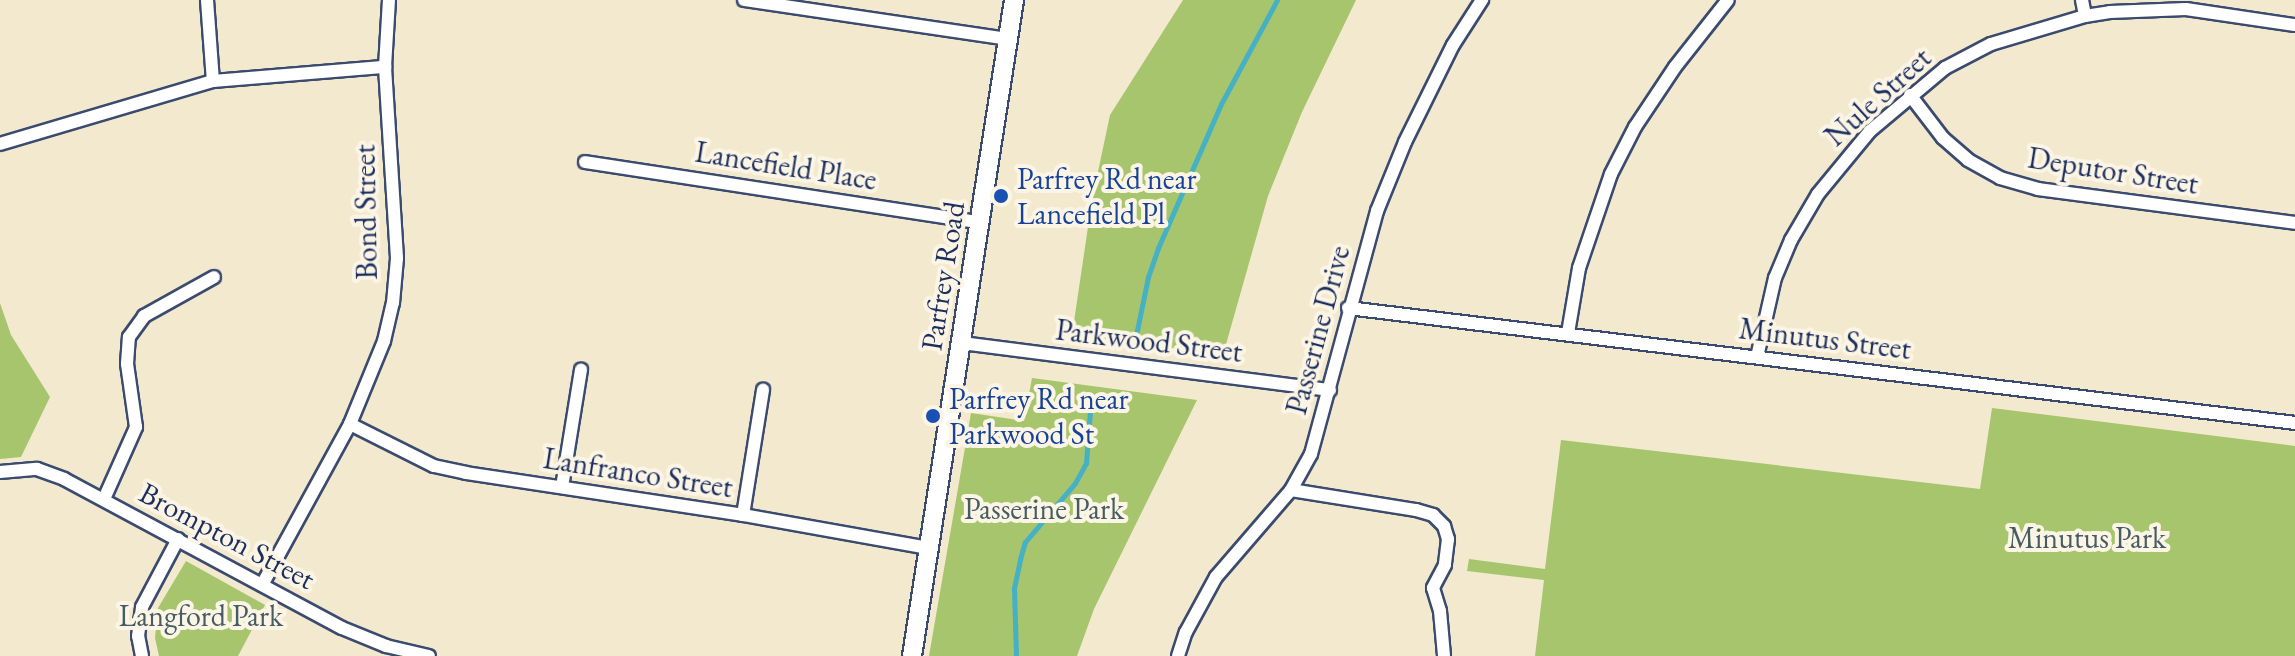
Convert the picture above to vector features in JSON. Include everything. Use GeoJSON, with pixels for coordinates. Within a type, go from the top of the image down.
{"type":"FeatureCollection","features":[{"type":"Feature","properties":{"kind":"main road","name":"Parfrey Road"},"geometry":{"type":"LineString","coordinates":[[912,656],[1014,0]]}},
{"type":"Feature","properties":{"kind":"street"},"geometry":{"type":"LineString","coordinates":[[207,0],[213,81]]}},
{"type":"Feature","properties":{"kind":"street","name":"Bond Street"},"geometry":{"type":"LineString","coordinates":[[262,585],[350,424],[384,341],[396,273],[385,67],[389,0]]}},
{"type":"Feature","properties":{"kind":"street"},"geometry":{"type":"LineString","coordinates":[[744,0],[1008,39]]}},
{"type":"Feature","properties":{"kind":"street","name":"Passerine Drive"},"geometry":{"type":"LineString","coordinates":[[1178,656],[1186,632],[1216,577],[1291,490],[1311,454],[1330,390],[1348,308],[1377,211],[1405,142],[1453,45],[1482,0]]}},
{"type":"Feature","properties":{"kind":"street"},"geometry":{"type":"LineString","coordinates":[[1568,333],[1579,268],[1611,174],[1635,127],[1675,67],[1728,0]]}},
{"type":"Feature","properties":{"kind":"street"},"geometry":{"type":"LineString","coordinates":[[2082,0],[2085,16]]}},
{"type":"Feature","properties":{"kind":"street","name":"Nule Street"},"geometry":{"type":"LineString","coordinates":[[1757,357],[1775,278],[1798,228],[1840,164],[1910,95],[1945,68],[1991,44],[2085,16],[2186,9],[2295,25]]}},
{"type":"Feature","properties":{"kind":"street"},"geometry":{"type":"LineString","coordinates":[[0,144],[213,81],[385,67]]}},
{"type":"Feature","properties":{"kind":"street","name":"Deputor Street"},"geometry":{"type":"LineString","coordinates":[[1910,95],[1943,138],[1968,160],[2000,178],[2038,189],[2295,223]]}},
{"type":"Feature","properties":{"kind":"street","name":"Lancefield Place"},"geometry":{"type":"LineString","coordinates":[[585,162],[979,222]]}},
{"type":"Feature","properties":{"kind":"street"},"geometry":{"type":"LineString","coordinates":[[104,499],[136,427],[127,364],[129,337],[144,316],[214,277]]}},
{"type":"Feature","properties":{"kind":"street","name":"Minutus Street"},"geometry":{"type":"LineString","coordinates":[[1348,308],[2295,423]]}},
{"type":"Feature","properties":{"kind":"street","name":"Parkwood Street"},"geometry":{"type":"LineString","coordinates":[[962,343],[1330,390]]}},
{"type":"Feature","properties":{"kind":"street"},"geometry":{"type":"LineString","coordinates":[[562,487],[581,370]]}},
{"type":"Feature","properties":{"kind":"street"},"geometry":{"type":"LineString","coordinates":[[743,515],[763,390]]}},
{"type":"Feature","properties":{"kind":"street","name":"Lanfranco Street"},"geometry":{"type":"LineString","coordinates":[[350,424],[434,466],[928,548]]}},
{"type":"Feature","properties":{"kind":"street","name":"Brompton Street"},"geometry":{"type":"LineString","coordinates":[[0,472],[37,469],[104,499],[342,628],[386,646],[429,656]]}},
{"type":"Feature","properties":{"kind":"street"},"geometry":{"type":"LineString","coordinates":[[1291,490],[1433,515],[1444,526],[1448,539],[1441,577],[1433,588],[1440,611],[1444,656]]}},
{"type":"Feature","properties":{"kind":"street"},"geometry":{"type":"LineString","coordinates":[[142,656],[138,636],[142,607],[178,539]]}},
{"type":"Feature","properties":{"kind":"green space"},"geometry":{"type":"Polygon","coordinates":[[[1183,0],[1356,0],[1302,112],[1268,196],[1223,355],[1072,335],[1092,200],[1110,115],[1183,0]]]}},
{"type":"Feature","properties":{"kind":"green space"},"geometry":{"type":"Polygon","coordinates":[[[0,303],[11,335],[50,397],[21,457],[0,459],[0,303]]]}},
{"type":"Feature","properties":{"kind":"green space","name":"Passerine Park"},"geometry":{"type":"Polygon","coordinates":[[[1032,378],[1197,400],[1094,609],[1077,656],[929,656],[971,413],[1024,421],[1032,378]]]}},
{"type":"Feature","properties":{"kind":"green space","name":"Minutus Park"},"geometry":{"type":"Polygon","coordinates":[[[1992,408],[2295,446],[2295,656],[1535,656],[1544,580],[1467,571],[1469,559],[1545,569],[1561,440],[1980,489],[1992,408]]]}},
{"type":"Feature","properties":{"kind":"green space","name":"Langford Park"},"geometry":{"type":"Polygon","coordinates":[[[186,561],[265,605],[238,656],[159,656],[155,638],[158,608],[186,561]]]}},
{"type":"Feature","properties":{"kind":"waterway"},"geometry":{"type":"LineString","coordinates":[[1134,345],[1148,277],[1158,248],[1221,104],[1277,0]]}},
{"type":"Feature","properties":{"kind":"waterway"},"geometry":{"type":"LineString","coordinates":[[1016,656],[1014,588],[1025,542],[1075,483],[1086,463],[1090,411]]}},
{"type":"Feature","properties":{"kind":"place","name":"Parfrey Rd near Lancefield Pl"},"geometry":{"type":"Point","coordinates":[1001,196]}},
{"type":"Feature","properties":{"kind":"place","name":"Parfrey Rd near Parkwood St"},"geometry":{"type":"Point","coordinates":[933,416]}}]}
